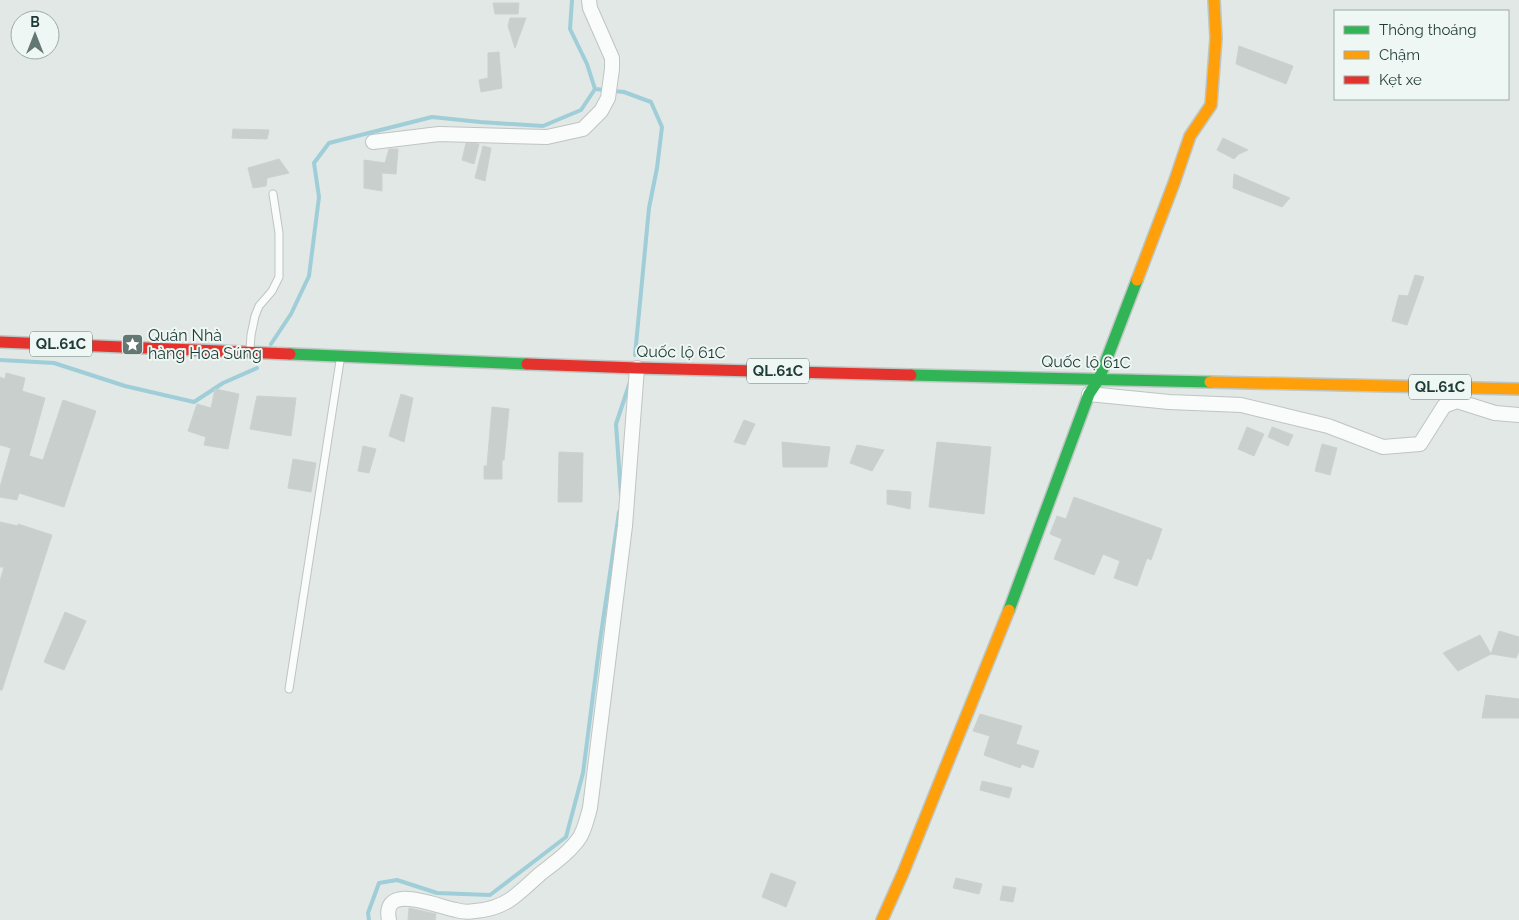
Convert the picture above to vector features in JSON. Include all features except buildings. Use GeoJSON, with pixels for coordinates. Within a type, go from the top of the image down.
{"type":"FeatureCollection","features":[{"type":"Feature","properties":{"kind":"main road"},"geometry":{"type":"LineString","coordinates":[[882,920],[903,874],[1016,593],[1089,394],[1099,379],[1190,136],[1211,105],[1216,38],[1214,0]]}},
{"type":"Feature","properties":{"kind":"main road","name":"Quốc lộ 61C"},"geometry":{"type":"LineString","coordinates":[[0,342],[637,368],[1519,389]]}},
{"type":"Feature","properties":{"kind":"street"},"geometry":{"type":"LineString","coordinates":[[373,142],[439,134],[547,137],[583,129],[601,111],[608,98],[612,69],[612,58],[590,8],[589,0]]}},
{"type":"Feature","properties":{"kind":"street"},"geometry":{"type":"LineString","coordinates":[[389,920],[389,907],[395,900],[402,898],[414,899],[465,912],[496,906],[510,900],[570,849],[584,829],[590,808],[625,526],[637,368]]}},
{"type":"Feature","properties":{"kind":"street"},"geometry":{"type":"LineString","coordinates":[[1089,394],[1169,402],[1241,405],[1328,426],[1383,447],[1420,444],[1444,406],[1457,401],[1495,413],[1519,416]]}},
{"type":"Feature","properties":{"kind":"lane"},"geometry":{"type":"LineString","coordinates":[[250,352],[255,316],[259,306],[272,291],[279,276],[279,234],[273,194]]}},
{"type":"Feature","properties":{"kind":"lane"},"geometry":{"type":"LineString","coordinates":[[289,689],[341,356]]}},
{"type":"Feature","properties":{"kind":"waterway"},"geometry":{"type":"LineString","coordinates":[[271,344],[291,314],[309,276],[319,197],[314,163],[329,143],[432,117],[543,126],[581,110],[595,89],[587,64],[570,29],[572,0]]}},
{"type":"Feature","properties":{"kind":"waterway"},"geometry":{"type":"LineString","coordinates":[[595,89],[624,92],[651,102],[662,127],[657,168],[649,208],[635,355]]}},
{"type":"Feature","properties":{"kind":"waterway"},"geometry":{"type":"LineString","coordinates":[[0,360],[54,363],[125,386],[194,402],[223,383],[257,368]]}},
{"type":"Feature","properties":{"kind":"waterway"},"geometry":{"type":"LineString","coordinates":[[621,495],[616,424],[630,382]]}},
{"type":"Feature","properties":{"kind":"waterway"},"geometry":{"type":"LineString","coordinates":[[369,920],[368,913],[379,883],[397,880],[437,893],[490,895],[566,837],[583,773],[619,512]]}},
{"type":"Feature","properties":{"kind":"traffic: fast"},"geometry":{"type":"LineString","coordinates":[[1009,610],[1089,394],[1099,379],[1137,280]]}},
{"type":"Feature","properties":{"kind":"traffic: fast"},"geometry":{"type":"LineString","coordinates":[[290,354],[527,364]]}},
{"type":"Feature","properties":{"kind":"traffic: fast"},"geometry":{"type":"LineString","coordinates":[[911,375],[1210,382]]}},
{"type":"Feature","properties":{"kind":"traffic: slow"},"geometry":{"type":"LineString","coordinates":[[1137,280],[1190,136],[1211,105],[1216,38],[1214,0]]}},
{"type":"Feature","properties":{"kind":"traffic: slow"},"geometry":{"type":"LineString","coordinates":[[1210,382],[1519,389]]}},
{"type":"Feature","properties":{"kind":"traffic: slow"},"geometry":{"type":"LineString","coordinates":[[882,920],[903,873],[1009,610]]}},
{"type":"Feature","properties":{"kind":"traffic: jam"},"geometry":{"type":"LineString","coordinates":[[0,342],[290,354]]}},
{"type":"Feature","properties":{"kind":"traffic: jam"},"geometry":{"type":"LineString","coordinates":[[527,364],[911,375]]}},
{"type":"Feature","properties":{"kind":"place","name":"Quán Nhà hàng Hoa Súng"},"geometry":{"type":"Point","coordinates":[132,344]}}]}
